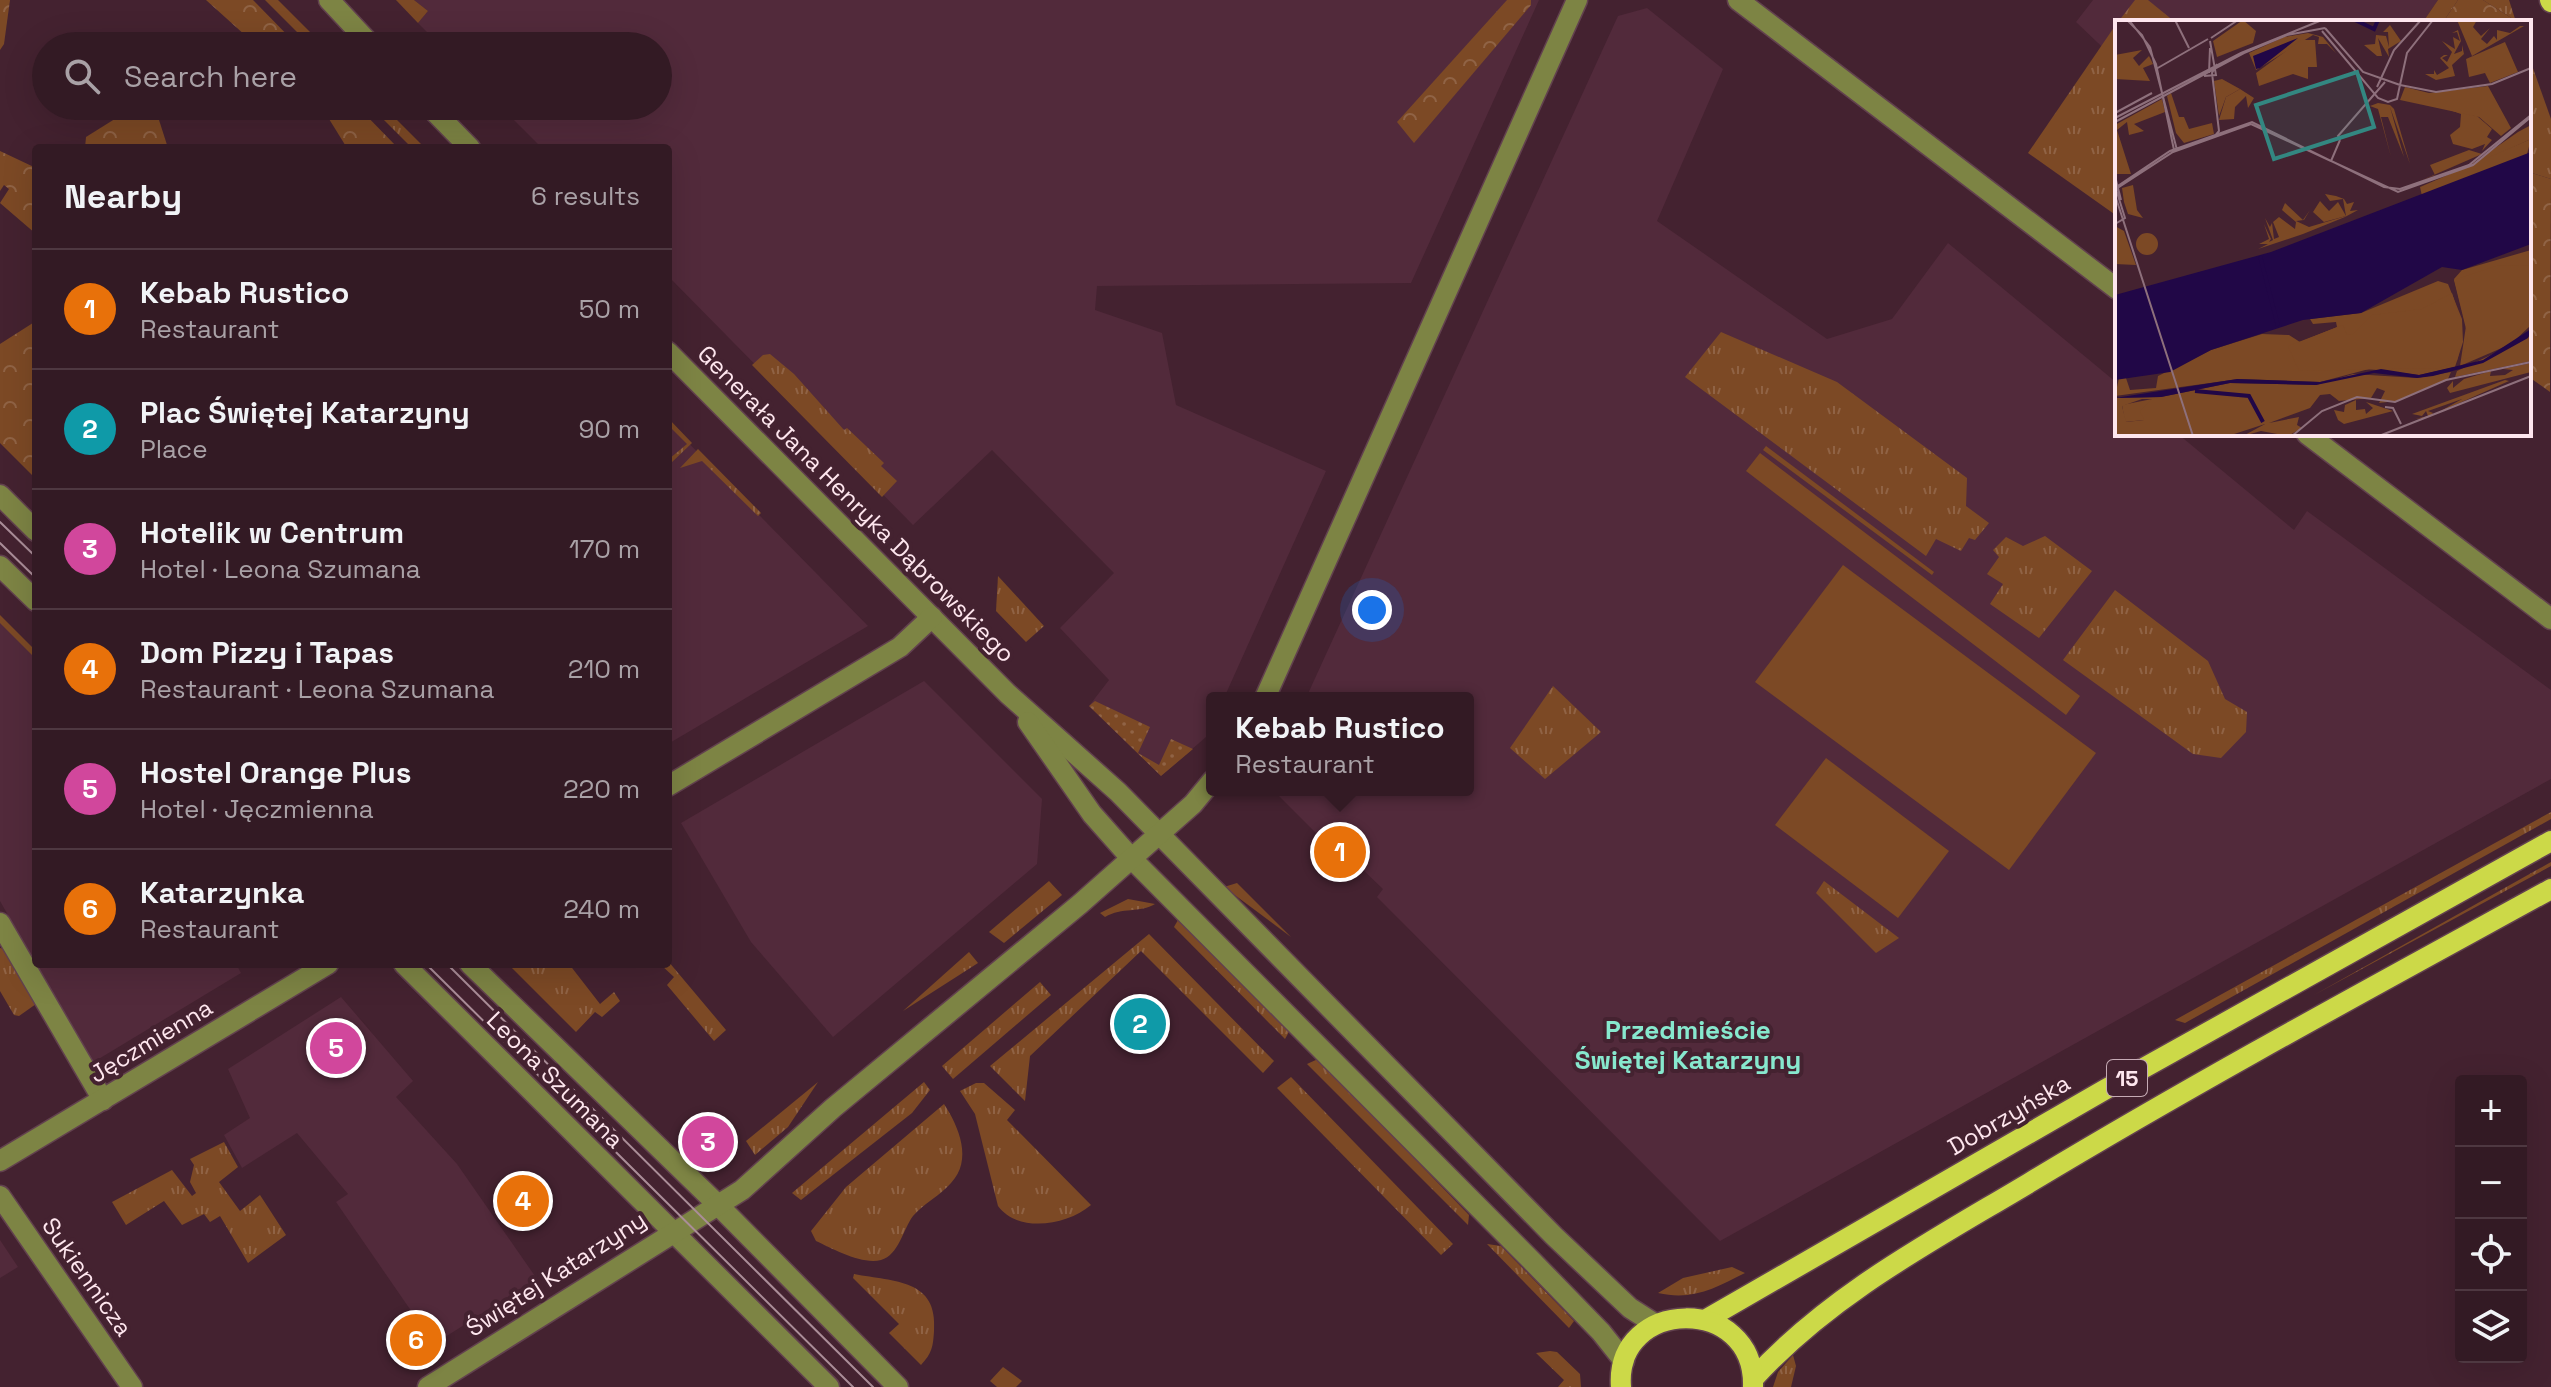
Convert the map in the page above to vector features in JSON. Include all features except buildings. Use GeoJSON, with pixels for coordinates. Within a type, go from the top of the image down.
{"type":"FeatureCollection","features":[{"type":"Feature","properties":{"kind":"main road","name":"Dobrzyńska"},"geometry":{"type":"LineString","coordinates":[[1705,1320],[2106,1089],[2551,841]]}},
{"type":"Feature","properties":{"kind":"main road","name":"15"},"geometry":{"type":"LineString","coordinates":[[1753,1382],[1791,1338],[1887,1268],[2129,1122],[2551,889]]}},
{"type":"Feature","properties":{"kind":"main road","name":"15"},"geometry":{"type":"LineString","coordinates":[[1655,1324],[1685,1317],[1705,1320],[1737,1340],[1748,1356],[1753,1382]]}},
{"type":"Feature","properties":{"kind":"main road"},"geometry":{"type":"LineString","coordinates":[[1621,1387],[1624,1361],[1635,1342],[1655,1324]]}},
{"type":"Feature","properties":{"kind":"street"},"geometry":{"type":"LineString","coordinates":[[329,0],[359,32]]}},
{"type":"Feature","properties":{"kind":"street"},"geometry":{"type":"LineString","coordinates":[[1268,692],[1577,0]]}},
{"type":"Feature","properties":{"kind":"street"},"geometry":{"type":"LineString","coordinates":[[1738,0],[2115,287]]}},
{"type":"Feature","properties":{"kind":"street"},"geometry":{"type":"LineString","coordinates":[[443,120],[466,144]]}},
{"type":"Feature","properties":{"kind":"street","name":"Generała Jana Henryka Dąbrowskiego"},"geometry":{"type":"LineString","coordinates":[[672,356],[1008,694],[1118,792],[1554,1236],[1630,1308],[1655,1324]]}},
{"type":"Feature","properties":{"kind":"street"},"geometry":{"type":"LineString","coordinates":[[2310,436],[2551,619]]}},
{"type":"Feature","properties":{"kind":"street"},"geometry":{"type":"LineString","coordinates":[[0,495],[32,527]]}},
{"type":"Feature","properties":{"kind":"street"},"geometry":{"type":"LineString","coordinates":[[0,566],[32,597]]}},
{"type":"Feature","properties":{"kind":"street"},"geometry":{"type":"LineString","coordinates":[[672,784],[900,647],[932,617]]}},
{"type":"Feature","properties":{"kind":"street","name":"Generała Jana Henryka Dąbrowskiego"},"geometry":{"type":"LineString","coordinates":[[1008,694],[1092,814],[1131,858],[1551,1281],[1624,1361]]}},
{"type":"Feature","properties":{"kind":"street","name":"Świętej Katarzyny"},"geometry":{"type":"LineString","coordinates":[[428,1387],[757,1178],[833,1108],[1158,835],[1206,788]]}},
{"type":"Feature","properties":{"kind":"street"},"geometry":{"type":"LineString","coordinates":[[0,923],[103,1100]]}},
{"type":"Feature","properties":{"kind":"street","name":"Jęczmienna"},"geometry":{"type":"LineString","coordinates":[[0,1161],[321,968]]}},
{"type":"Feature","properties":{"kind":"street","name":"Leona Szumana"},"geometry":{"type":"LineString","coordinates":[[408,968],[829,1387]]}},
{"type":"Feature","properties":{"kind":"street","name":"Leona Szumana"},"geometry":{"type":"LineString","coordinates":[[474,968],[717,1204],[898,1387]]}},
{"type":"Feature","properties":{"kind":"street","name":"Sukiennicza"},"geometry":{"type":"LineString","coordinates":[[0,1196],[132,1387]]}},
{"type":"Feature","properties":{"kind":"shaded area"},"geometry":{"type":"Polygon","coordinates":[[[414,0],[1539,0],[1411,283],[1097,286],[1095,310],[1162,333],[1176,405],[1326,471],[1227,692],[1206,692],[1206,737],[1161,776],[1089,706],[1109,680],[1060,628],[1114,573],[992,450],[913,525],[672,280],[672,144],[538,144],[514,120],[672,120],[672,32],[427,32],[418,23],[428,11],[414,0]]]}},
{"type":"Feature","properties":{"kind":"shaded area"},"geometry":{"type":"Polygon","coordinates":[[[2093,0],[2438,0],[2424,20],[2115,20],[2115,59],[2076,22],[2093,0]]]}},
{"type":"Feature","properties":{"kind":"shaded area"},"geometry":{"type":"Polygon","coordinates":[[[1647,8],[1723,69],[1657,221],[1827,339],[1892,319],[1948,243],[2115,381],[2115,436],[2180,436],[2294,530],[2307,511],[2551,690],[2551,779],[1720,1241],[1377,897],[1383,889],[1359,866],[1364,861],[1355,851],[1359,846],[1344,831],[1329,846],[1279,796],[1474,796],[1474,692],[1309,692],[1618,16],[1647,8]]]}},
{"type":"Feature","properties":{"kind":"shaded area"},"geometry":{"type":"Polygon","coordinates":[[[672,426],[868,626],[672,742],[672,426]]]}},
{"type":"Feature","properties":{"kind":"shaded area"},"geometry":{"type":"Polygon","coordinates":[[[0,617],[32,648],[32,957],[0,901],[0,617]]]}},
{"type":"Feature","properties":{"kind":"shaded area"},"geometry":{"type":"Polygon","coordinates":[[[924,681],[1042,799],[1037,864],[833,1037],[751,942],[681,823],[924,681]]]}},
{"type":"Feature","properties":{"kind":"shaded area"},"geometry":{"type":"Polygon","coordinates":[[[38,968],[238,968],[241,973],[92,1063],[38,968]]]}},
{"type":"Feature","properties":{"kind":"shaded area"},"geometry":{"type":"Polygon","coordinates":[[[341,997],[413,1081],[396,1097],[457,1164],[537,1279],[434,1344],[336,1202],[348,1194],[297,1133],[242,1168],[224,1135],[250,1118],[228,1069],[341,997]]]}},
{"type":"Feature","properties":{"kind":"shaded area"},"geometry":{"type":"Polygon","coordinates":[[[0,1240],[18,1267],[0,1278],[0,1240]]]}},
{"type":"Feature","properties":{"kind":"green space"},"geometry":{"type":"Polygon","coordinates":[[[0,0],[10,0],[4,44],[0,50],[0,0]]]}},
{"type":"Feature","properties":{"kind":"green space"},"geometry":{"type":"Polygon","coordinates":[[[206,0],[253,0],[284,32],[241,32],[206,0]]]}},
{"type":"Feature","properties":{"kind":"green space"},"geometry":{"type":"Polygon","coordinates":[[[265,0],[278,0],[310,32],[297,32],[265,0]]]}},
{"type":"Feature","properties":{"kind":"green space"},"geometry":{"type":"Polygon","coordinates":[[[396,0],[414,0],[428,11],[418,23],[396,0]]]}},
{"type":"Feature","properties":{"kind":"green space"},"geometry":{"type":"Polygon","coordinates":[[[1507,0],[1531,0],[1531,5],[1414,143],[1397,122],[1507,0]]]}},
{"type":"Feature","properties":{"kind":"green space"},"geometry":{"type":"Polygon","coordinates":[[[2135,0],[2148,0],[2173,20],[2120,20],[2135,0]]]}},
{"type":"Feature","properties":{"kind":"green space"},"geometry":{"type":"Polygon","coordinates":[[[2438,0],[2458,0],[2444,20],[2424,20],[2438,0]]]}},
{"type":"Feature","properties":{"kind":"green space"},"geometry":{"type":"Polygon","coordinates":[[[2458,0],[2483,0],[2513,19],[2513,20],[2444,20],[2458,0]]]}},
{"type":"Feature","properties":{"kind":"green space"},"geometry":{"type":"Polygon","coordinates":[[[2483,0],[2509,0],[2515,20],[2483,0]]]}},
{"type":"Feature","properties":{"kind":"green space"},"geometry":{"type":"Polygon","coordinates":[[[2115,26],[2115,215],[2028,153],[2115,26]]]}},
{"type":"Feature","properties":{"kind":"green space"},"geometry":{"type":"Polygon","coordinates":[[[2531,63],[2551,119],[2551,179],[2531,173],[2531,63]]]}},
{"type":"Feature","properties":{"kind":"green space"},"geometry":{"type":"Polygon","coordinates":[[[113,120],[159,120],[167,144],[85,144],[86,137],[113,120]]]}},
{"type":"Feature","properties":{"kind":"green space"},"geometry":{"type":"Polygon","coordinates":[[[330,120],[371,120],[394,144],[345,144],[330,120]]]}},
{"type":"Feature","properties":{"kind":"green space"},"geometry":{"type":"Polygon","coordinates":[[[384,120],[397,120],[421,144],[408,144],[384,120]]]}},
{"type":"Feature","properties":{"kind":"green space"},"geometry":{"type":"Polygon","coordinates":[[[0,151],[32,166],[32,231],[0,203],[9,189],[4,185],[0,191],[0,151]]]}},
{"type":"Feature","properties":{"kind":"green space"},"geometry":{"type":"Polygon","coordinates":[[[2531,173],[2551,179],[2550,392],[2531,378],[2531,173]]]}},
{"type":"Feature","properties":{"kind":"green space"},"geometry":{"type":"Polygon","coordinates":[[[32,324],[32,475],[0,443],[0,344],[32,324]]]}},
{"type":"Feature","properties":{"kind":"green space"},"geometry":{"type":"Polygon","coordinates":[[[1721,332],[1837,382],[1967,478],[1966,506],[1989,523],[1975,540],[1969,538],[1961,551],[1936,539],[1926,556],[1685,377],[1721,332]]]}},
{"type":"Feature","properties":{"kind":"green space"},"geometry":{"type":"Polygon","coordinates":[[[770,354],[794,374],[844,430],[847,428],[884,463],[881,466],[897,481],[882,497],[752,365],[763,355],[770,354]]]}},
{"type":"Feature","properties":{"kind":"green space"},"geometry":{"type":"Polygon","coordinates":[[[672,422],[692,443],[672,462],[672,456],[687,444],[672,429],[672,422]]]}},
{"type":"Feature","properties":{"kind":"green space"},"geometry":{"type":"Polygon","coordinates":[[[1766,446],[1934,572],[1932,575],[1763,450],[1766,446]]]}},
{"type":"Feature","properties":{"kind":"green space"},"geometry":{"type":"Polygon","coordinates":[[[698,449],[761,513],[758,516],[702,461],[680,468],[698,449]]]}},
{"type":"Feature","properties":{"kind":"green space"},"geometry":{"type":"Polygon","coordinates":[[[1760,453],[2080,696],[2066,715],[1746,471],[1760,453]]]}},
{"type":"Feature","properties":{"kind":"green space"},"geometry":{"type":"Polygon","coordinates":[[[2045,536],[2092,571],[2039,638],[1990,604],[2003,584],[1987,574],[1999,557],[1993,550],[2006,537],[2023,546],[2045,536]]]}},
{"type":"Feature","properties":{"kind":"green space"},"geometry":{"type":"Polygon","coordinates":[[[1843,565],[2096,753],[2009,870],[1755,682],[1843,565]]]}},
{"type":"Feature","properties":{"kind":"green space"},"geometry":{"type":"Polygon","coordinates":[[[998,576],[1044,626],[1026,642],[996,611],[998,576]]]}},
{"type":"Feature","properties":{"kind":"green space"},"geometry":{"type":"Polygon","coordinates":[[[2115,590],[2208,661],[2225,699],[2247,712],[2246,732],[2221,758],[2193,754],[2063,660],[2115,590]]]}},
{"type":"Feature","properties":{"kind":"green space"},"geometry":{"type":"Polygon","coordinates":[[[0,615],[32,647],[32,655],[0,623],[0,615]]]}},
{"type":"Feature","properties":{"kind":"green space"},"geometry":{"type":"Polygon","coordinates":[[[1553,686],[1601,732],[1545,779],[1510,748],[1553,686]]]}},
{"type":"Feature","properties":{"kind":"green space"},"geometry":{"type":"Polygon","coordinates":[[[1095,701],[1150,727],[1138,753],[1159,765],[1171,739],[1193,749],[1161,776],[1089,706],[1095,701]]]}},
{"type":"Feature","properties":{"kind":"green space"},"geometry":{"type":"Polygon","coordinates":[[[1826,758],[1949,851],[1898,918],[1775,825],[1826,758]]]}},
{"type":"Feature","properties":{"kind":"green space"},"geometry":{"type":"Polygon","coordinates":[[[2551,812],[2551,819],[2185,1023],[2175,1020],[2551,812]]]}},
{"type":"Feature","properties":{"kind":"green space"},"geometry":{"type":"Polygon","coordinates":[[[2551,862],[2551,866],[2314,995],[2551,862]]]}},
{"type":"Feature","properties":{"kind":"green space"},"geometry":{"type":"Polygon","coordinates":[[[1049,881],[1062,895],[1004,943],[989,932],[1049,881]]]}},
{"type":"Feature","properties":{"kind":"green space"},"geometry":{"type":"Polygon","coordinates":[[[1824,881],[1899,938],[1876,953],[1816,893],[1824,881]]]}},
{"type":"Feature","properties":{"kind":"green space"},"geometry":{"type":"Polygon","coordinates":[[[1237,883],[1291,937],[1224,887],[1237,883]]]}},
{"type":"Feature","properties":{"kind":"green space"},"geometry":{"type":"Polygon","coordinates":[[[1128,899],[1155,904],[1105,917],[1100,913],[1128,899]]]}},
{"type":"Feature","properties":{"kind":"green space"},"geometry":{"type":"Polygon","coordinates":[[[1178,920],[1290,1030],[1285,1039],[1174,927],[1178,920]]]}},
{"type":"Feature","properties":{"kind":"green space"},"geometry":{"type":"Polygon","coordinates":[[[1149,934],[1274,1061],[1263,1073],[1141,951],[1030,1056],[1025,1101],[990,1066],[1149,934]]]}},
{"type":"Feature","properties":{"kind":"green space"},"geometry":{"type":"Polygon","coordinates":[[[0,948],[5,949],[36,1004],[19,1016],[14,1015],[0,991],[0,948]]]}},
{"type":"Feature","properties":{"kind":"green space"},"geometry":{"type":"Polygon","coordinates":[[[969,952],[978,963],[903,1011],[969,952]]]}},
{"type":"Feature","properties":{"kind":"green space"},"geometry":{"type":"Polygon","coordinates":[[[672,966],[726,1030],[714,1041],[667,985],[674,977],[664,968],[672,966]]]}},
{"type":"Feature","properties":{"kind":"green space"},"geometry":{"type":"Polygon","coordinates":[[[512,968],[572,968],[600,1004],[614,992],[620,1001],[602,1017],[595,1012],[576,1032],[512,968]]]}},
{"type":"Feature","properties":{"kind":"green space"},"geometry":{"type":"Polygon","coordinates":[[[1040,982],[1051,995],[953,1079],[942,1066],[1040,982]]]}},
{"type":"Feature","properties":{"kind":"green space"},"geometry":{"type":"Polygon","coordinates":[[[1318,1059],[1469,1215],[1468,1225],[1307,1064],[1318,1059]]]}},
{"type":"Feature","properties":{"kind":"green space"},"geometry":{"type":"Polygon","coordinates":[[[1291,1077],[1453,1244],[1441,1255],[1277,1088],[1291,1077]]]}},
{"type":"Feature","properties":{"kind":"green space"},"geometry":{"type":"Polygon","coordinates":[[[818,1082],[788,1127],[755,1155],[746,1141],[818,1082]]]}},
{"type":"Feature","properties":{"kind":"green space"},"geometry":{"type":"Polygon","coordinates":[[[924,1082],[930,1090],[912,1113],[801,1200],[792,1193],[924,1082]]]}},
{"type":"Feature","properties":{"kind":"green space"},"geometry":{"type":"Polygon","coordinates":[[[976,1083],[984,1083],[1015,1110],[1007,1120],[1091,1205],[1069,1218],[1043,1224],[1017,1220],[998,1206],[975,1114],[960,1091],[976,1083]]]}},
{"type":"Feature","properties":{"kind":"green space"},"geometry":{"type":"Polygon","coordinates":[[[944,1104],[959,1133],[962,1154],[958,1174],[913,1216],[892,1253],[881,1260],[865,1260],[816,1241],[811,1231],[846,1187],[944,1104]]]}},
{"type":"Feature","properties":{"kind":"green space"},"geometry":{"type":"Polygon","coordinates":[[[224,1142],[238,1167],[219,1182],[240,1211],[260,1195],[286,1235],[248,1263],[220,1216],[210,1222],[204,1214],[182,1225],[164,1201],[126,1225],[112,1202],[172,1170],[192,1196],[196,1193],[190,1182],[194,1165],[190,1159],[224,1142]]]}},
{"type":"Feature","properties":{"kind":"green space"},"geometry":{"type":"Polygon","coordinates":[[[1487,1244],[1501,1246],[1574,1321],[1569,1328],[1487,1244]]]}},
{"type":"Feature","properties":{"kind":"green space"},"geometry":{"type":"Polygon","coordinates":[[[1732,1267],[1745,1273],[1693,1294],[1658,1293],[1683,1278],[1732,1267]]]}},
{"type":"Feature","properties":{"kind":"green space"},"geometry":{"type":"Polygon","coordinates":[[[854,1274],[911,1286],[929,1301],[933,1314],[933,1341],[930,1353],[921,1365],[889,1333],[899,1324],[853,1278],[854,1274]]]}},
{"type":"Feature","properties":{"kind":"green space"},"geometry":{"type":"Polygon","coordinates":[[[1557,1352],[1580,1374],[1581,1387],[1558,1387],[1564,1380],[1536,1353],[1557,1352]]]}},
{"type":"Feature","properties":{"kind":"green space"},"geometry":{"type":"Polygon","coordinates":[[[1793,1355],[1796,1366],[1791,1387],[1773,1387],[1778,1372],[1793,1355]]]}},
{"type":"Feature","properties":{"kind":"green space"},"geometry":{"type":"Polygon","coordinates":[[[1003,1367],[1022,1381],[1016,1387],[997,1387],[990,1381],[1003,1367]]]}},
{"type":"Feature","properties":{"kind":"tram line"},"geometry":{"type":"LineString","coordinates":[[0,522],[32,553]]}},
{"type":"Feature","properties":{"kind":"tram line"},"geometry":{"type":"LineString","coordinates":[[0,543],[32,574]]}},
{"type":"Feature","properties":{"kind":"tram line"},"geometry":{"type":"LineString","coordinates":[[430,968],[853,1387]]}},
{"type":"Feature","properties":{"kind":"tram line"},"geometry":{"type":"LineString","coordinates":[[451,968],[873,1387]]}},
{"type":"Feature","properties":{"kind":"place","name":"Kebab Rustico"},"geometry":{"type":"Point","coordinates":[1340,852]}},
{"type":"Feature","properties":{"kind":"place","name":"Plac Świętej Katarzyny"},"geometry":{"type":"Point","coordinates":[1140,1024]}},
{"type":"Feature","properties":{"kind":"place","name":"Hostel Orange Plus"},"geometry":{"type":"Point","coordinates":[336,1048]}},
{"type":"Feature","properties":{"kind":"place","name":"Hotelik w Centrum"},"geometry":{"type":"Point","coordinates":[708,1142]}},
{"type":"Feature","properties":{"kind":"place","name":"Dom Pizzy i Tapas"},"geometry":{"type":"Point","coordinates":[523,1201]}},
{"type":"Feature","properties":{"kind":"place","name":"Katarzynka"},"geometry":{"type":"Point","coordinates":[416,1340]}},
{"type":"Feature","properties":{"kind":"district","name":"Przedmieście Świętej Katarzyny"},"geometry":{"type":"Point","coordinates":[1688,1045]}}]}
